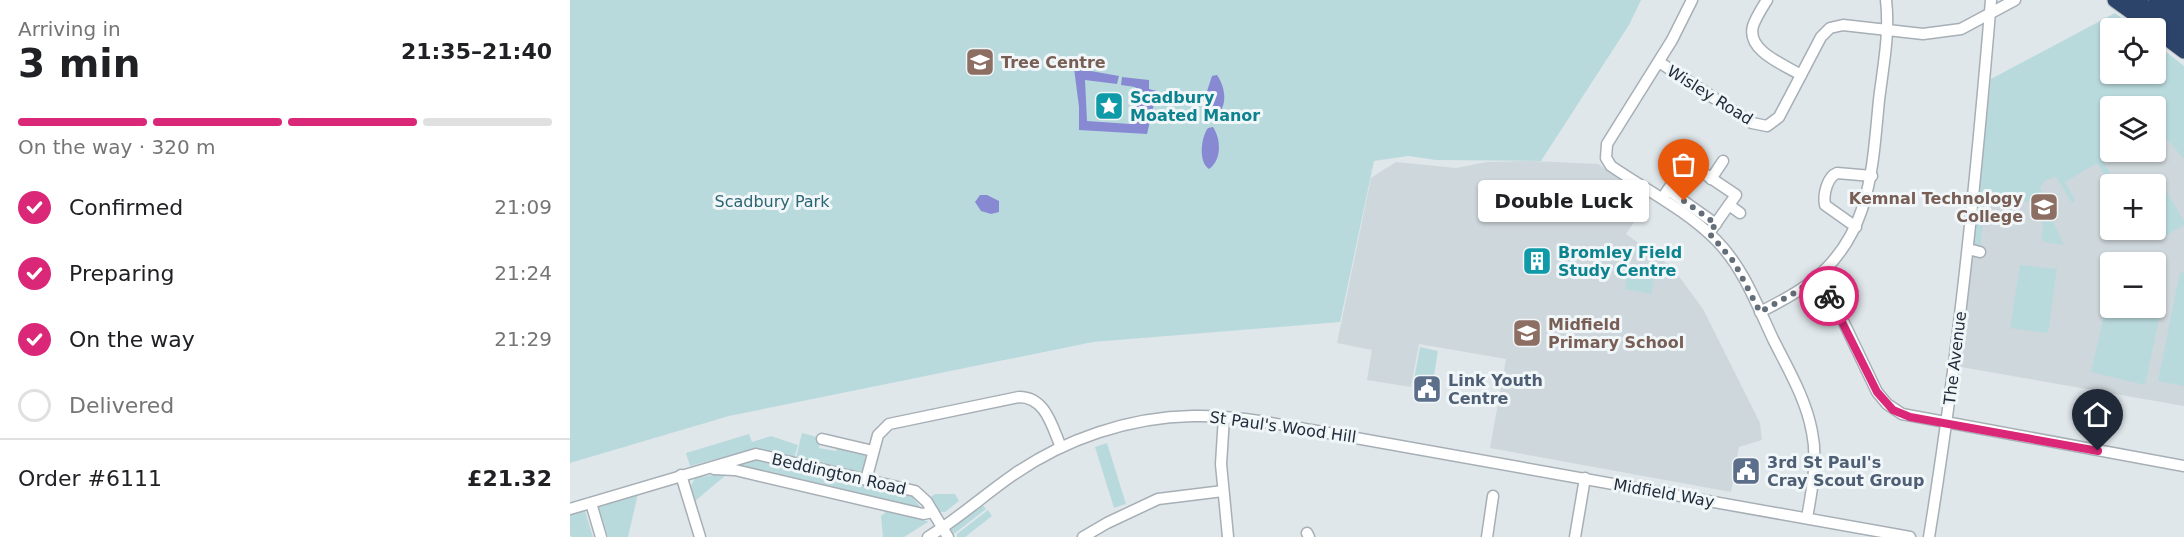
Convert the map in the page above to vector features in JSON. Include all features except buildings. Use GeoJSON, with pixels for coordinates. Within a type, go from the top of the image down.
{"type":"FeatureCollection","features":[{"type":"Feature","properties":{"kind":"highway"},"geometry":{"type":"LineString","coordinates":[[2115,0],[2140,18]]}},
{"type":"Feature","properties":{"kind":"highway"},"geometry":{"type":"LineString","coordinates":[[2135,0],[2184,36]]}},
{"type":"Feature","properties":{"kind":"highway"},"geometry":{"type":"LineString","coordinates":[[2156,0],[2184,21]]}},
{"type":"Feature","properties":{"kind":"highway"},"geometry":{"type":"LineString","coordinates":[[2176,0],[2184,6]]}},
{"type":"Feature","properties":{"kind":"highway"},"geometry":{"type":"LineString","coordinates":[[2166,37],[2184,51]]}},
{"type":"Feature","properties":{"kind":"street"},"geometry":{"type":"LineString","coordinates":[[1692,0],[1659,63],[1606,144],[1606,158],[1608,163],[1665,195],[1713,229],[1734,262],[1804,403],[1812,432],[1815,470],[1807,518]]}},
{"type":"Feature","properties":{"kind":"street"},"geometry":{"type":"LineString","coordinates":[[1767,0],[1753,26],[1754,41],[1762,51],[1801,75]]}},
{"type":"Feature","properties":{"kind":"street"},"geometry":{"type":"LineString","coordinates":[[1760,312],[1817,277],[1841,251],[1856,227],[1865,205],[1872,176],[1886,30],[1886,0]]}},
{"type":"Feature","properties":{"kind":"street","name":"The Avenue"},"geometry":{"type":"LineString","coordinates":[[1929,537],[1947,424],[1968,249],[1991,0]]}},
{"type":"Feature","properties":{"kind":"street","name":"Wisley Road"},"geometry":{"type":"LineString","coordinates":[[1659,63],[1760,126],[1767,126],[1779,117],[1821,37],[1830,28],[1843,25],[1923,34],[1961,29],[2015,0]]}},
{"type":"Feature","properties":{"kind":"street"},"geometry":{"type":"LineString","coordinates":[[1665,195],[1682,159],[1736,195],[1713,229]]}},
{"type":"Feature","properties":{"kind":"street"},"geometry":{"type":"LineString","coordinates":[[1712,179],[1723,161]]}},
{"type":"Feature","properties":{"kind":"street"},"geometry":{"type":"LineString","coordinates":[[1856,227],[1825,205],[1824,197],[1830,178],[1837,173],[1872,176]]}},
{"type":"Feature","properties":{"kind":"street"},"geometry":{"type":"LineString","coordinates":[[1729,205],[1740,213]]}},
{"type":"Feature","properties":{"kind":"street"},"geometry":{"type":"LineString","coordinates":[[1968,249],[1980,252]]}},
{"type":"Feature","properties":{"kind":"street"},"geometry":{"type":"LineString","coordinates":[[1817,277],[1834,302],[1877,392],[1893,410],[1910,417],[2184,466]]}},
{"type":"Feature","properties":{"kind":"street"},"geometry":{"type":"LineString","coordinates":[[867,480],[873,451],[882,429],[893,422],[1023,397],[1031,398],[1041,404],[1061,447]]}},
{"type":"Feature","properties":{"kind":"street","name":"St Paul's Wood Hill"},"geometry":{"type":"LineString","coordinates":[[928,537],[945,533],[1013,475],[1061,447],[1106,430],[1145,421],[1194,416],[1224,417],[1418,448]]}},
{"type":"Feature","properties":{"kind":"street"},"geometry":{"type":"LineString","coordinates":[[1224,417],[1221,453],[1228,537]]}},
{"type":"Feature","properties":{"kind":"street"},"geometry":{"type":"LineString","coordinates":[[822,439],[873,451]]}},
{"type":"Feature","properties":{"kind":"street","name":"Midfield Way"},"geometry":{"type":"LineString","coordinates":[[1418,448],[1910,537]]}},
{"type":"Feature","properties":{"kind":"street","name":"Beddington Road"},"geometry":{"type":"LineString","coordinates":[[570,509],[756,454],[915,491],[933,512],[945,533]]}},
{"type":"Feature","properties":{"kind":"street","name":"Beddington Road"},"geometry":{"type":"LineString","coordinates":[[702,469],[735,470],[924,514],[933,512]]}},
{"type":"Feature","properties":{"kind":"street"},"geometry":{"type":"LineString","coordinates":[[681,475],[700,537]]}},
{"type":"Feature","properties":{"kind":"street"},"geometry":{"type":"LineString","coordinates":[[1575,537],[1585,478]]}},
{"type":"Feature","properties":{"kind":"street"},"geometry":{"type":"LineString","coordinates":[[1083,537],[1158,499],[1223,491]]}},
{"type":"Feature","properties":{"kind":"street"},"geometry":{"type":"LineString","coordinates":[[1487,537],[1493,496]]}},
{"type":"Feature","properties":{"kind":"street"},"geometry":{"type":"LineString","coordinates":[[591,503],[601,537]]}},
{"type":"Feature","properties":{"kind":"shaded area","name":"Kemnal Technology College"},"geometry":{"type":"Polygon","coordinates":[[[2100,32],[2100,84],[2166,84],[2166,73],[2184,70],[2184,406],[1961,367],[1991,79],[2100,32]]]}},
{"type":"Feature","properties":{"kind":"shaded area","name":"Midfield Primary School"},"geometry":{"type":"Polygon","coordinates":[[[1396,162],[1456,168],[1487,162],[1598,164],[1650,199],[1626,234],[1672,267],[1703,309],[1760,423],[1762,440],[1739,447],[1731,492],[1490,448],[1506,359],[1419,344],[1411,387],[1367,380],[1372,350],[1337,343],[1371,178],[1396,162]]]}},
{"type":"Feature","properties":{"kind":"green space","name":"Scadbury Park"},"geometry":{"type":"Polygon","coordinates":[[[570,0],[1641,0],[1629,25],[1541,161],[1436,160],[1408,156],[1374,161],[1340,322],[1093,342],[729,416],[570,463],[570,0]]]}},
{"type":"Feature","properties":{"kind":"green space"},"geometry":{"type":"Polygon","coordinates":[[[2115,13],[2122,18],[2106,18],[2115,13]]]}},
{"type":"Feature","properties":{"kind":"green space"},"geometry":{"type":"Polygon","coordinates":[[[2100,21],[2100,84],[2166,84],[2166,52],[2184,66],[2184,159],[2166,138],[2166,96],[2100,96],[2100,162],[2104,162],[2110,173],[2104,174],[2097,163],[2065,182],[2075,200],[2072,203],[2056,177],[2046,180],[2040,187],[2054,212],[2051,217],[2064,245],[2044,242],[2042,239],[2043,203],[1986,198],[1980,250],[1971,248],[1991,79],[2100,21]]]}},
{"type":"Feature","properties":{"kind":"green space"},"geometry":{"type":"Polygon","coordinates":[[[2166,191],[2184,221],[2184,225],[2166,236],[2166,191]]]}},
{"type":"Feature","properties":{"kind":"green space"},"geometry":{"type":"Polygon","coordinates":[[[2020,265],[2057,269],[2048,333],[2010,328],[2020,265]]]}},
{"type":"Feature","properties":{"kind":"green space"},"geometry":{"type":"Polygon","coordinates":[[[2180,272],[2184,273],[2184,386],[2158,381],[2180,272]]]}},
{"type":"Feature","properties":{"kind":"green space"},"geometry":{"type":"Polygon","coordinates":[[[1628,274],[1654,279],[1651,294],[1625,289],[1628,274]]]}},
{"type":"Feature","properties":{"kind":"green space"},"geometry":{"type":"Polygon","coordinates":[[[2103,318],[2159,318],[2145,385],[2091,372],[2103,318]]]}},
{"type":"Feature","properties":{"kind":"green space"},"geometry":{"type":"Polygon","coordinates":[[[1420,347],[1438,351],[1432,388],[1413,385],[1420,347]]]}},
{"type":"Feature","properties":{"kind":"green space"},"geometry":{"type":"Polygon","coordinates":[[[802,433],[821,438],[819,448],[836,451],[838,445],[862,451],[866,458],[862,472],[796,458],[802,433]]]}},
{"type":"Feature","properties":{"kind":"green space"},"geometry":{"type":"Polygon","coordinates":[[[749,434],[752,442],[771,436],[798,445],[794,458],[753,449],[690,466],[686,453],[749,434]]]}},
{"type":"Feature","properties":{"kind":"green space"},"geometry":{"type":"Polygon","coordinates":[[[1107,443],[1126,504],[1114,508],[1095,447],[1107,443]]]}},
{"type":"Feature","properties":{"kind":"green space"},"geometry":{"type":"Polygon","coordinates":[[[755,457],[912,496],[923,511],[723,466],[755,457]]]}},
{"type":"Feature","properties":{"kind":"green space"},"geometry":{"type":"Polygon","coordinates":[[[726,475],[695,501],[691,486],[695,478],[726,475]]]}},
{"type":"Feature","properties":{"kind":"green space"},"geometry":{"type":"Polygon","coordinates":[[[638,494],[628,537],[608,537],[598,505],[638,494]]]}},
{"type":"Feature","properties":{"kind":"green space"},"geometry":{"type":"Polygon","coordinates":[[[935,494],[955,494],[959,501],[945,512],[939,512],[929,498],[935,494]]]}},
{"type":"Feature","properties":{"kind":"green space"},"geometry":{"type":"Polygon","coordinates":[[[982,504],[986,509],[954,534],[950,528],[982,504]]]}},
{"type":"Feature","properties":{"kind":"green space"},"geometry":{"type":"Polygon","coordinates":[[[988,510],[992,516],[965,537],[957,537],[957,534],[988,510]]]}},
{"type":"Feature","properties":{"kind":"green space"},"geometry":{"type":"Polygon","coordinates":[[[585,511],[593,537],[572,537],[570,535],[570,515],[585,511]]]}},
{"type":"Feature","properties":{"kind":"green space"},"geometry":{"type":"Polygon","coordinates":[[[887,511],[928,522],[904,537],[883,537],[881,516],[887,511]]]}},
{"type":"Feature","properties":{"kind":"water"},"geometry":{"type":"Polygon","coordinates":[[[1074,68],[1119,76],[1117,84],[1085,80],[1087,121],[1130,124],[1139,92],[1135,87],[1121,85],[1122,77],[1149,80],[1149,89],[1157,91],[1147,134],[1079,130],[1079,107],[1074,68]]]}},
{"type":"Feature","properties":{"kind":"water"},"geometry":{"type":"Polygon","coordinates":[[[1217,75],[1224,98],[1221,110],[1212,118],[1206,115],[1206,94],[1212,76],[1217,75]]]}},
{"type":"Feature","properties":{"kind":"water"},"geometry":{"type":"Polygon","coordinates":[[[1213,127],[1218,137],[1219,149],[1216,160],[1209,169],[1203,161],[1202,143],[1208,128],[1213,127]]]}},
{"type":"Feature","properties":{"kind":"water"},"geometry":{"type":"Polygon","coordinates":[[[980,195],[987,195],[999,201],[999,212],[991,214],[981,211],[975,202],[980,195]]]}},
{"type":"Feature","properties":{"kind":"way so far"},"geometry":{"type":"LineString","coordinates":[[1684,201],[1716,224],[1709,233],[1727,252],[1742,274],[1760,312],[1808,285],[1817,277],[1829,296]]}},
{"type":"Feature","properties":{"kind":"place","name":"Tree Centre"},"geometry":{"type":"Point","coordinates":[980,62]}},
{"type":"Feature","properties":{"kind":"place","name":"Scadbury Moated Manor"},"geometry":{"type":"Point","coordinates":[1109,106]}},
{"type":"Feature","properties":{"kind":"place","name":"Double Luck"},"geometry":{"type":"Point","coordinates":[1684,201]}},
{"type":"Feature","properties":{"kind":"place","name":"Kemnal Technology College"},"geometry":{"type":"Point","coordinates":[2044,207]}},
{"type":"Feature","properties":{"kind":"place","name":"Bromley Field Study Centre"},"geometry":{"type":"Point","coordinates":[1537,261]}},
{"type":"Feature","properties":{"kind":"place","name":"Midfield Primary School"},"geometry":{"type":"Point","coordinates":[1527,333]}},
{"type":"Feature","properties":{"kind":"place","name":"Link Youth Centre"},"geometry":{"type":"Point","coordinates":[1427,389]}},
{"type":"Feature","properties":{"kind":"place","name":"3rd St Paul's Cray Scout Group"},"geometry":{"type":"Point","coordinates":[1746,471]}},
{"type":"Feature","properties":{"kind":"route"},"geometry":{"type":"LineString","coordinates":[[1829,296],[1877,392],[1893,410],[1910,417],[2098,451]]}}]}
